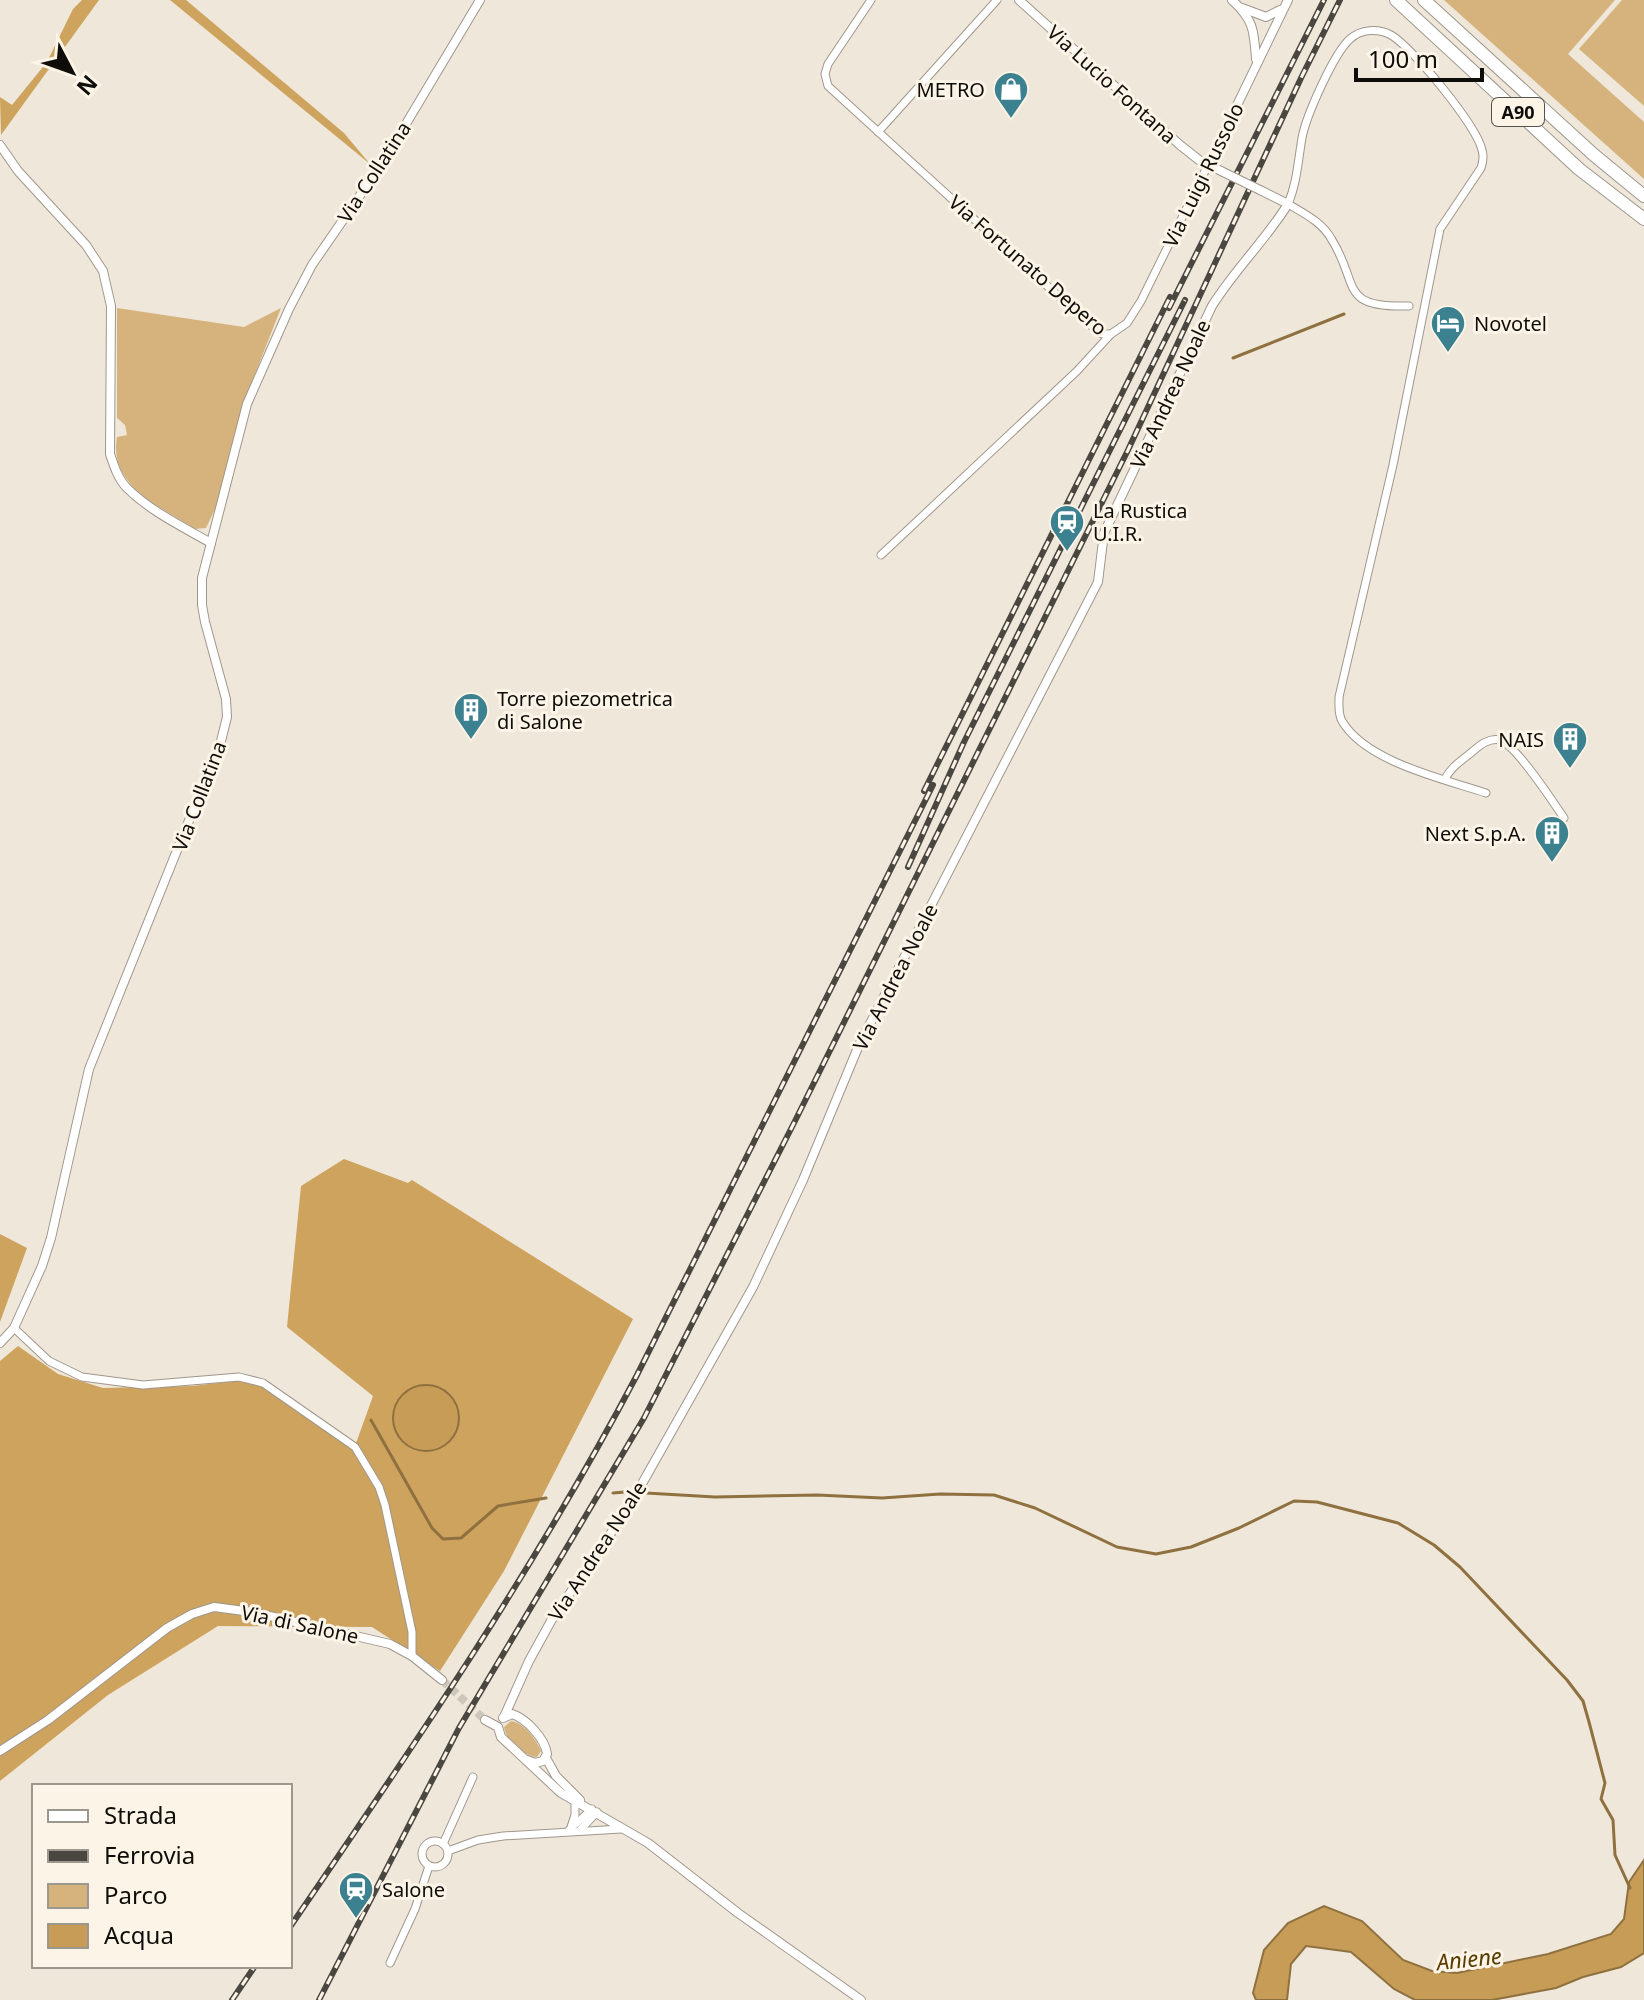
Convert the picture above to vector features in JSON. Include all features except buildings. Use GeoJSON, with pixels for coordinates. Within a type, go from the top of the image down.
{"type":"FeatureCollection","features":[{"type":"Feature","properties":{"kind":"highway","name":"A90"},"geometry":{"type":"LineString","coordinates":[[1396,0],[1579,169],[1644,219]]}},
{"type":"Feature","properties":{"kind":"highway","name":"A90"},"geometry":{"type":"LineString","coordinates":[[1424,0],[1594,155],[1644,196]]}},
{"type":"Feature","properties":{"kind":"street","name":"Via Collatina"},"geometry":{"type":"LineString","coordinates":[[0,1343],[14,1328],[51,1238],[89,1069],[221,741],[227,717],[226,699],[202,605],[202,578],[247,404],[312,265],[385,159],[480,0]]}},
{"type":"Feature","properties":{"kind":"street","name":"Via Fortunato Depero"},"geometry":{"type":"LineString","coordinates":[[870,0],[828,64],[825,74],[831,90],[1089,324],[1102,334],[1111,334]]}},
{"type":"Feature","properties":{"kind":"street"},"geometry":{"type":"LineString","coordinates":[[878,132],[997,0]]}},
{"type":"Feature","properties":{"kind":"street","name":"Via Lucio Fontana"},"geometry":{"type":"LineString","coordinates":[[1019,0],[1180,145],[1208,165],[1288,204]]}},
{"type":"Feature","properties":{"kind":"street"},"geometry":{"type":"LineString","coordinates":[[1232,0],[1250,20],[1256,62]]}},
{"type":"Feature","properties":{"kind":"street"},"geometry":{"type":"LineString","coordinates":[[1240,7],[1266,17],[1274,15],[1286,4]]}},
{"type":"Feature","properties":{"kind":"street","name":"Via Luigi Russolo"},"geometry":{"type":"LineString","coordinates":[[1111,334],[1124,326],[1137,308],[1286,4]]}},
{"type":"Feature","properties":{"kind":"street","name":"Via Andrea Noale"},"geometry":{"type":"LineString","coordinates":[[504,1717],[551,1621],[630,1505],[753,1287],[803,1180],[859,1045],[1098,582],[1104,533],[1212,306],[1233,272],[1266,239],[1288,204],[1295,187],[1309,115],[1343,46],[1362,32],[1376,31],[1390,35],[1411,52],[1467,120],[1483,151],[1481,168],[1440,229],[1393,465],[1339,697],[1342,721],[1374,751],[1486,793]]}},
{"type":"Feature","properties":{"kind":"street"},"geometry":{"type":"LineString","coordinates":[[0,145],[18,171],[86,245],[103,271],[111,306],[110,454],[117,473],[126,487],[154,508],[211,543]]}},
{"type":"Feature","properties":{"kind":"street"},"geometry":{"type":"LineString","coordinates":[[1288,204],[1313,218],[1326,231],[1335,245],[1351,287],[1359,297],[1375,305],[1409,306]]}},
{"type":"Feature","properties":{"kind":"street","name":"Via Fortunato Depero"},"geometry":{"type":"LineString","coordinates":[[881,555],[1077,371],[1111,334]]}},
{"type":"Feature","properties":{"kind":"street"},"geometry":{"type":"LineString","coordinates":[[1445,779],[1451,769],[1475,750],[1488,741],[1500,740],[1530,770],[1564,818]]}},
{"type":"Feature","properties":{"kind":"street"},"geometry":{"type":"LineString","coordinates":[[14,1328],[49,1361],[82,1377],[143,1385],[239,1377],[256,1380],[355,1447],[379,1487],[385,1505],[412,1632],[412,1656]]}},
{"type":"Feature","properties":{"kind":"street","name":"Via di Salone"},"geometry":{"type":"LineString","coordinates":[[0,1751],[48,1720],[144,1644],[192,1614],[206,1609],[252,1612],[390,1644],[412,1656],[442,1680]]}},
{"type":"Feature","properties":{"kind":"street"},"geometry":{"type":"LineString","coordinates":[[516,1689],[521,1718]]}},
{"type":"Feature","properties":{"kind":"street"},"geometry":{"type":"LineString","coordinates":[[498,1727],[504,1717],[512,1714],[521,1718],[545,1745],[546,1758],[556,1776],[592,1809]]}},
{"type":"Feature","properties":{"kind":"street"},"geometry":{"type":"LineString","coordinates":[[485,1720],[498,1727],[501,1737],[561,1793],[628,1830],[861,2000]]}},
{"type":"Feature","properties":{"kind":"street"},"geometry":{"type":"LineString","coordinates":[[527,1760],[538,1763],[546,1758]]}},
{"type":"Feature","properties":{"kind":"street"},"geometry":{"type":"LineString","coordinates":[[429,1866],[438,1867],[445,1863],[446,1847],[473,1777]]}},
{"type":"Feature","properties":{"kind":"street"},"geometry":{"type":"LineString","coordinates":[[567,1832],[574,1818],[575,1801]]}},
{"type":"Feature","properties":{"kind":"street"},"geometry":{"type":"LineString","coordinates":[[567,1832],[584,1827],[592,1809]]}},
{"type":"Feature","properties":{"kind":"street"},"geometry":{"type":"LineString","coordinates":[[429,1866],[422,1855],[431,1841],[446,1847],[503,1836],[628,1830]]}},
{"type":"Feature","properties":{"kind":"street"},"geometry":{"type":"LineString","coordinates":[[390,1963],[415,1909],[429,1866]]}},
{"type":"Feature","properties":{"kind":"green space"},"geometry":{"type":"Polygon","coordinates":[[[1444,0],[1615,0],[1568,54],[1644,122],[1644,179],[1444,0]]]}},
{"type":"Feature","properties":{"kind":"green space"},"geometry":{"type":"Polygon","coordinates":[[[1622,0],[1644,0],[1644,106],[1579,49],[1622,0]]]}},
{"type":"Feature","properties":{"kind":"green space"},"geometry":{"type":"Polygon","coordinates":[[[117,308],[244,327],[281,308],[242,407],[217,505],[206,528],[195,529],[153,503],[129,482],[121,469],[116,454],[117,437],[127,435],[125,425],[117,418],[117,308]]]}},
{"type":"Feature","properties":{"kind":"green space"},"geometry":{"type":"Polygon","coordinates":[[[511,1721],[525,1728],[533,1737],[541,1751],[537,1757],[522,1751],[508,1737],[504,1727],[511,1721]]]}},
{"type":"Feature","properties":{"kind":"shaded area"},"geometry":{"type":"Polygon","coordinates":[[[82,0],[99,0],[1,135],[0,97],[12,105],[47,62],[73,9],[82,0]]]}},
{"type":"Feature","properties":{"kind":"shaded area"},"geometry":{"type":"Polygon","coordinates":[[[170,0],[186,0],[344,133],[370,164],[170,0]]]}},
{"type":"Feature","properties":{"kind":"shaded area"},"geometry":{"type":"Polygon","coordinates":[[[344,1159],[408,1183],[412,1180],[633,1319],[504,1571],[440,1671],[372,1627],[218,1626],[108,1695],[0,1781],[0,1361],[18,1346],[58,1374],[103,1388],[192,1386],[252,1379],[355,1446],[373,1396],[287,1327],[301,1186],[344,1159]]]}},
{"type":"Feature","properties":{"kind":"shaded area"},"geometry":{"type":"Polygon","coordinates":[[[0,1234],[27,1248],[0,1322],[0,1234]]]}},
{"type":"Feature","properties":{"kind":"water"},"geometry":{"type":"Polygon","coordinates":[[[432,1385],[450,1394],[457,1405],[457,1431],[450,1442],[439,1449],[420,1451],[407,1446],[398,1437],[393,1412],[398,1399],[407,1390],[432,1385]]]}},
{"type":"Feature","properties":{"kind":"water"},"geometry":{"type":"Polygon","coordinates":[[[1644,1860],[1644,1953],[1621,1967],[1556,1988],[1492,2000],[1415,2000],[1394,1989],[1351,1952],[1306,1946],[1291,1964],[1287,2000],[1256,2000],[1253,1993],[1264,1950],[1288,1923],[1324,1906],[1362,1921],[1403,1960],[1432,1971],[1457,1973],[1548,1954],[1611,1934],[1624,1919],[1629,1882],[1644,1860]]]}},
{"type":"Feature","properties":{"kind":"waterway"},"geometry":{"type":"LineString","coordinates":[[1233,358],[1344,314]]}},
{"type":"Feature","properties":{"kind":"waterway"},"geometry":{"type":"LineString","coordinates":[[371,1420],[432,1528],[443,1539],[461,1538],[498,1506],[546,1498]]}},
{"type":"Feature","properties":{"kind":"waterway"},"geometry":{"type":"LineString","coordinates":[[613,1493],[625,1492]]}},
{"type":"Feature","properties":{"kind":"waterway"},"geometry":{"type":"LineString","coordinates":[[646,1493],[715,1497],[817,1495],[882,1498],[940,1494],[994,1495],[1035,1508],[1117,1547],[1156,1554],[1191,1547],[1294,1501],[1317,1502],[1398,1523],[1434,1545],[1460,1567],[1567,1680],[1583,1701],[1605,1783],[1601,1799],[1613,1820],[1615,1855],[1630,1888]]}},
{"type":"Feature","properties":{"kind":"tunnel"},"geometry":{"type":"LineString","coordinates":[[442,1680],[485,1720]]}},
{"type":"Feature","properties":{"kind":"railway"},"geometry":{"type":"LineString","coordinates":[[1169,308],[1324,0]]}},
{"type":"Feature","properties":{"kind":"railway"},"geometry":{"type":"LineString","coordinates":[[319,2000],[459,1728],[644,1418],[1128,450],[1340,0]]}},
{"type":"Feature","properties":{"kind":"railway"},"geometry":{"type":"LineString","coordinates":[[924,791],[1170,297]]}},
{"type":"Feature","properties":{"kind":"railway"},"geometry":{"type":"LineString","coordinates":[[908,867],[964,742],[1185,300]]}},
{"type":"Feature","properties":{"kind":"railway"},"geometry":{"type":"LineString","coordinates":[[292,1924],[472,1656],[598,1446],[637,1375],[933,785]]}},
{"type":"Feature","properties":{"kind":"railway"},"geometry":{"type":"LineString","coordinates":[[232,2000],[254,1968]]}},
{"type":"Feature","properties":{"kind":"place","name":"METRO"},"geometry":{"type":"Point","coordinates":[1011,120]}},
{"type":"Feature","properties":{"kind":"place","name":"Novotel"},"geometry":{"type":"Point","coordinates":[1448,354]}},
{"type":"Feature","properties":{"kind":"place","name":"La Rustica U.I.R."},"geometry":{"type":"Point","coordinates":[1067,553]}},
{"type":"Feature","properties":{"kind":"place","name":"Torre piezometrica di Salone"},"geometry":{"type":"Point","coordinates":[471,741]}},
{"type":"Feature","properties":{"kind":"place","name":"NAIS"},"geometry":{"type":"Point","coordinates":[1570,770]}},
{"type":"Feature","properties":{"kind":"place","name":"Next S.p.A."},"geometry":{"type":"Point","coordinates":[1552,864]}},
{"type":"Feature","properties":{"kind":"place","name":"Salone"},"geometry":{"type":"Point","coordinates":[356,1920]}},
{"type":"Feature","properties":{"kind":"water label","name":"Aniene"},"geometry":{"type":"Point","coordinates":[1469,1958]}}]}
